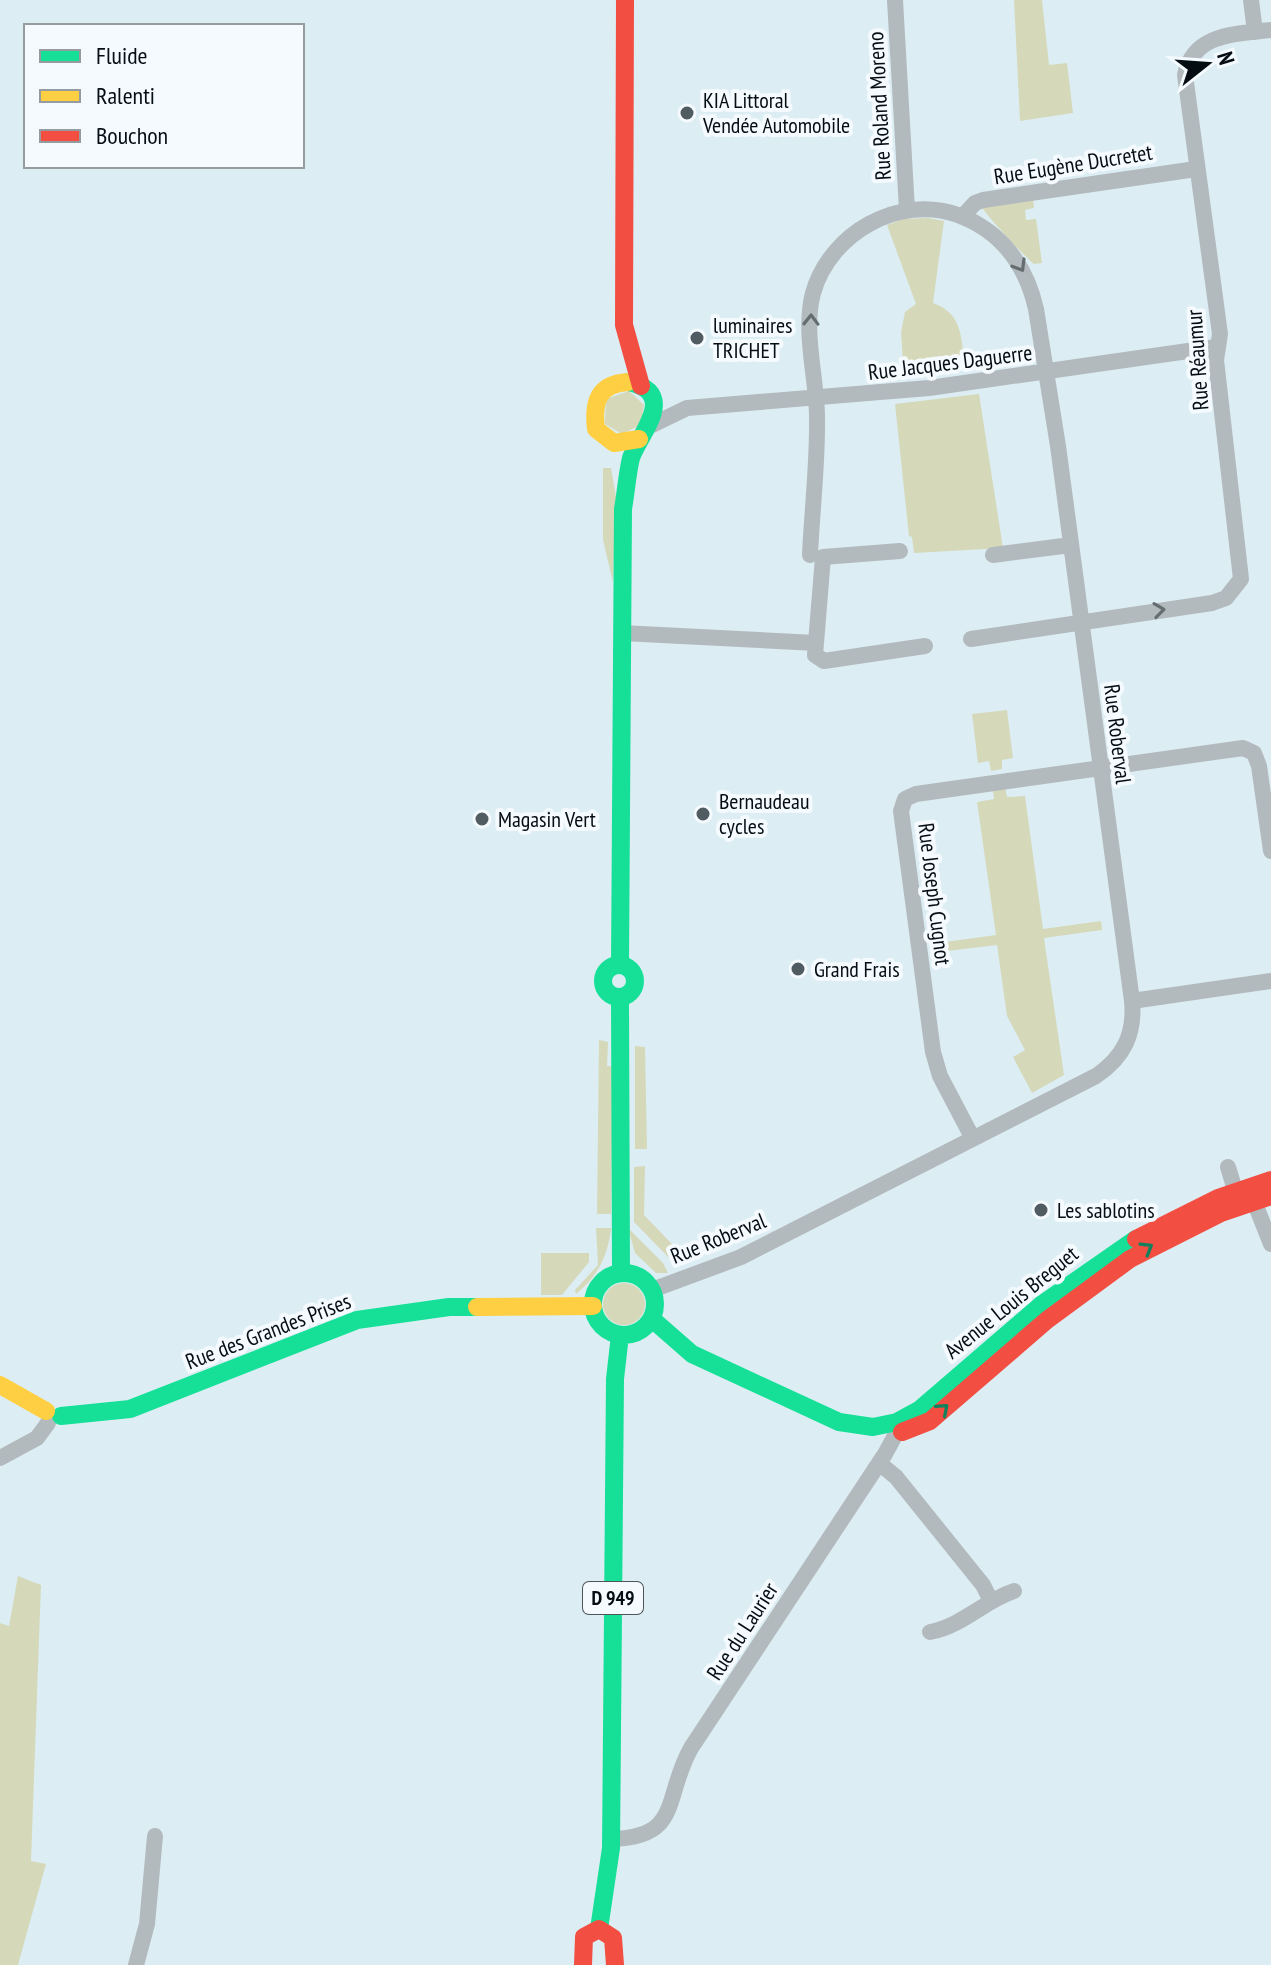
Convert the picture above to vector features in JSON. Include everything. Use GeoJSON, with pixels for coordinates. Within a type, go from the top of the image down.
{"type":"FeatureCollection","features":[{"type":"Feature","properties":{"kind":"main road"},"geometry":{"type":"LineString","coordinates":[[625,0],[624,325],[606,386],[596,397],[592,412],[596,429],[606,439],[623,444],[646,432]]}},
{"type":"Feature","properties":{"kind":"main road"},"geometry":{"type":"LineString","coordinates":[[621,1273],[620,997],[632,991],[635,983],[633,973],[620,965],[623,509],[630,465],[655,411],[624,325]]}},
{"type":"Feature","properties":{"kind":"main road"},"geometry":{"type":"LineString","coordinates":[[606,386],[624,381],[646,392]]}},
{"type":"Feature","properties":{"kind":"main road"},"geometry":{"type":"LineString","coordinates":[[606,439],[623,509]]}},
{"type":"Feature","properties":{"kind":"main road","name":"Avenue Louis Breguet"},"geometry":{"type":"LineString","coordinates":[[897,1427],[1033,1310],[1110,1253],[1157,1223],[1252,1193],[1271,1180]]}},
{"type":"Feature","properties":{"kind":"main road"},"geometry":{"type":"LineString","coordinates":[[621,1273],[642,1278],[652,1290],[655,1308],[652,1319],[641,1330],[620,1335],[601,1326],[593,1306],[598,1286],[608,1277],[621,1273]]}},
{"type":"Feature","properties":{"kind":"main road","name":"Rue des Grandes Prises"},"geometry":{"type":"LineString","coordinates":[[52,1417],[107,1414],[130,1409],[357,1320],[449,1307],[593,1306]]}},
{"type":"Feature","properties":{"kind":"main road"},"geometry":{"type":"LineString","coordinates":[[652,1319],[692,1354],[818,1415],[859,1427],[897,1427]]}},
{"type":"Feature","properties":{"kind":"main road","name":"D 949"},"geometry":{"type":"LineString","coordinates":[[599,1929],[612,1839],[615,1379],[620,1335]]}},
{"type":"Feature","properties":{"kind":"main road"},"geometry":{"type":"LineString","coordinates":[[0,1385],[52,1417]]}},
{"type":"Feature","properties":{"kind":"main road"},"geometry":{"type":"LineString","coordinates":[[583,1965],[584,1937],[599,1929],[613,1938],[615,1965]]}},
{"type":"Feature","properties":{"kind":"street","name":"Rue Roland Moreno"},"geometry":{"type":"LineString","coordinates":[[895,0],[907,210]]}},
{"type":"Feature","properties":{"kind":"street"},"geometry":{"type":"LineString","coordinates":[[1251,0],[1263,31]]}},
{"type":"Feature","properties":{"kind":"street","name":"Rue Réaumur"},"geometry":{"type":"LineString","coordinates":[[1081,621],[1212,603],[1226,598],[1241,579],[1216,347],[1220,334],[1186,84],[1190,58],[1195,50],[1213,39],[1263,31]]}},
{"type":"Feature","properties":{"kind":"street","name":"Rue Eugène Ducretet"},"geometry":{"type":"LineString","coordinates":[[962,217],[975,203],[983,200],[1196,169]]}},
{"type":"Feature","properties":{"kind":"street","name":"Rue Roberval"},"geometry":{"type":"LineString","coordinates":[[652,1290],[741,1257],[1111,1065],[1132,1031],[1132,1001],[1047,373],[1032,294],[1021,267],[992,232],[962,217],[938,211],[907,210],[877,219],[850,236],[818,280],[810,326],[816,398],[810,555]]}},
{"type":"Feature","properties":{"kind":"street","name":"Rue Jacques Daguerre"},"geometry":{"type":"LineString","coordinates":[[687,408],[816,398],[1047,373],[1216,347]]}},
{"type":"Feature","properties":{"kind":"street"},"geometry":{"type":"LineString","coordinates":[[646,392],[687,408]]}},
{"type":"Feature","properties":{"kind":"street"},"geometry":{"type":"LineString","coordinates":[[646,432],[687,408]]}},
{"type":"Feature","properties":{"kind":"street"},"geometry":{"type":"LineString","coordinates":[[993,555],[1071,545]]}},
{"type":"Feature","properties":{"kind":"street"},"geometry":{"type":"LineString","coordinates":[[900,551],[823,557],[815,655],[824,661],[925,646]]}},
{"type":"Feature","properties":{"kind":"street"},"geometry":{"type":"LineString","coordinates":[[971,639],[1081,621]]}},
{"type":"Feature","properties":{"kind":"street"},"geometry":{"type":"LineString","coordinates":[[622,633],[816,643]]}},
{"type":"Feature","properties":{"kind":"street"},"geometry":{"type":"LineString","coordinates":[[1100,768],[1243,748],[1254,753],[1259,766],[1271,851]]}},
{"type":"Feature","properties":{"kind":"street","name":"Rue Joseph Cugnot"},"geometry":{"type":"LineString","coordinates":[[972,1137],[940,1076],[933,1052],[902,804],[916,794],[1100,768]]}},
{"type":"Feature","properties":{"kind":"street"},"geometry":{"type":"LineString","coordinates":[[1132,1001],[1271,981]]}},
{"type":"Feature","properties":{"kind":"street"},"geometry":{"type":"LineString","coordinates":[[1228,1167],[1252,1193],[1271,1244]]}},
{"type":"Feature","properties":{"kind":"street"},"geometry":{"type":"LineString","coordinates":[[0,1458],[37,1438],[52,1417]]}},
{"type":"Feature","properties":{"kind":"street","name":"Rue du Laurier"},"geometry":{"type":"LineString","coordinates":[[612,1839],[646,1836],[661,1822],[681,1766],[691,1748],[879,1463],[897,1427]]}},
{"type":"Feature","properties":{"kind":"street"},"geometry":{"type":"LineString","coordinates":[[879,1463],[896,1477],[983,1585],[990,1599]]}},
{"type":"Feature","properties":{"kind":"street"},"geometry":{"type":"LineString","coordinates":[[930,1632],[947,1629],[990,1599],[1014,1591]]}},
{"type":"Feature","properties":{"kind":"street"},"geometry":{"type":"LineString","coordinates":[[136,1965],[147,1924],[155,1836]]}},
{"type":"Feature","properties":{"kind":"green space"},"geometry":{"type":"Polygon","coordinates":[[[1014,0],[1042,0],[1049,65],[1067,63],[1073,113],[1020,121],[1014,0]]]}},
{"type":"Feature","properties":{"kind":"green space"},"geometry":{"type":"Polygon","coordinates":[[[1033,198],[1034,208],[1025,210],[1026,220],[1036,219],[1042,263],[1034,264],[982,207],[1033,198]]]}},
{"type":"Feature","properties":{"kind":"green space"},"geometry":{"type":"Polygon","coordinates":[[[904,219],[944,221],[933,303],[951,314],[956,321],[965,368],[904,377],[901,332],[905,312],[916,304],[887,225],[904,219]]]}},
{"type":"Feature","properties":{"kind":"green space"},"geometry":{"type":"Polygon","coordinates":[[[629,391],[644,405],[641,425],[622,434],[605,424],[606,399],[629,391]]]}},
{"type":"Feature","properties":{"kind":"green space"},"geometry":{"type":"Polygon","coordinates":[[[979,394],[1003,548],[914,553],[912,537],[909,536],[895,404],[979,394]]]}},
{"type":"Feature","properties":{"kind":"green space"},"geometry":{"type":"Polygon","coordinates":[[[603,468],[611,468],[616,497],[613,582],[603,540],[603,468]]]}},
{"type":"Feature","properties":{"kind":"green space"},"geometry":{"type":"Polygon","coordinates":[[[1007,710],[1013,758],[1002,760],[1002,769],[991,771],[989,761],[978,763],[972,714],[1007,710]]]}},
{"type":"Feature","properties":{"kind":"green space"},"geometry":{"type":"Polygon","coordinates":[[[1005,788],[1007,797],[1025,796],[1043,929],[1101,921],[1102,930],[1044,938],[1064,1075],[1032,1093],[1013,1057],[1025,1050],[1007,1016],[997,945],[939,952],[938,943],[996,935],[977,802],[994,799],[993,790],[1005,788]]]}},
{"type":"Feature","properties":{"kind":"green space"},"geometry":{"type":"Polygon","coordinates":[[[599,1040],[608,1042],[607,1066],[613,1066],[611,1214],[597,1214],[599,1040]]]}},
{"type":"Feature","properties":{"kind":"green space"},"geometry":{"type":"Polygon","coordinates":[[[635,1046],[645,1047],[647,1149],[635,1149],[635,1046]]]}},
{"type":"Feature","properties":{"kind":"green space"},"geometry":{"type":"Polygon","coordinates":[[[645,1166],[644,1215],[672,1244],[702,1255],[674,1263],[634,1222],[634,1167],[645,1166]]]}},
{"type":"Feature","properties":{"kind":"green space"},"geometry":{"type":"Polygon","coordinates":[[[596,1228],[611,1228],[607,1248],[596,1273],[576,1294],[575,1290],[598,1265],[596,1228]]]}},
{"type":"Feature","properties":{"kind":"green space"},"geometry":{"type":"Polygon","coordinates":[[[628,1228],[663,1263],[668,1273],[656,1273],[635,1253],[628,1228]]]}},
{"type":"Feature","properties":{"kind":"green space"},"geometry":{"type":"Polygon","coordinates":[[[541,1253],[589,1253],[589,1262],[562,1295],[541,1295],[541,1253]]]}},
{"type":"Feature","properties":{"kind":"green space"},"geometry":{"type":"Polygon","coordinates":[[[624,1283],[639,1289],[645,1304],[639,1319],[624,1325],[609,1319],[603,1304],[609,1289],[624,1283]]]}},
{"type":"Feature","properties":{"kind":"green space"},"geometry":{"type":"Polygon","coordinates":[[[18,1576],[41,1585],[31,1861],[46,1864],[18,1965],[0,1965],[0,1623],[9,1626],[18,1576]]]}},
{"type":"Feature","properties":{"kind":"traffic: fast"},"geometry":{"type":"LineString","coordinates":[[620,965],[623,509],[631,458],[654,405],[652,395],[643,387],[628,382]]}},
{"type":"Feature","properties":{"kind":"traffic: fast"},"geometry":{"type":"LineString","coordinates":[[619,965],[630,970],[635,981],[630,992],[619,997],[608,992],[603,981],[608,970],[619,965]]}},
{"type":"Feature","properties":{"kind":"traffic: fast"},"geometry":{"type":"LineString","coordinates":[[620,997],[621,1273]]}},
{"type":"Feature","properties":{"kind":"traffic: fast"},"geometry":{"type":"LineString","coordinates":[[652,1319],[692,1354],[839,1422],[873,1427],[897,1422],[919,1410],[1041,1305],[1136,1239]]}},
{"type":"Feature","properties":{"kind":"traffic: fast"},"geometry":{"type":"LineString","coordinates":[[618,1273],[630,1273],[646,1282],[653,1292],[655,1304],[653,1316],[646,1326],[630,1335],[618,1335],[598,1321],[593,1310],[593,1298],[607,1278],[618,1273]]}},
{"type":"Feature","properties":{"kind":"traffic: fast"},"geometry":{"type":"LineString","coordinates":[[61,1416],[130,1409],[357,1320],[449,1307],[477,1307]]}},
{"type":"Feature","properties":{"kind":"traffic: fast"},"geometry":{"type":"LineString","coordinates":[[599,1929],[611,1848],[615,1379],[620,1335]]}},
{"type":"Feature","properties":{"kind":"traffic: slow"},"geometry":{"type":"LineString","coordinates":[[628,382],[610,387],[599,396],[595,411],[596,429],[614,443],[639,439]]}},
{"type":"Feature","properties":{"kind":"traffic: slow"},"geometry":{"type":"LineString","coordinates":[[477,1307],[593,1306]]}},
{"type":"Feature","properties":{"kind":"traffic: slow"},"geometry":{"type":"LineString","coordinates":[[0,1385],[46,1411]]}},
{"type":"Feature","properties":{"kind":"traffic: jam"},"geometry":{"type":"LineString","coordinates":[[625,0],[624,325],[641,386]]}},
{"type":"Feature","properties":{"kind":"traffic: jam"},"geometry":{"type":"LineString","coordinates":[[1136,1239],[1218,1198],[1271,1180]]}},
{"type":"Feature","properties":{"kind":"traffic: jam"},"geometry":{"type":"LineString","coordinates":[[902,1432],[930,1421],[1047,1320],[1130,1259],[1221,1213],[1271,1196]]}},
{"type":"Feature","properties":{"kind":"traffic: jam"},"geometry":{"type":"LineString","coordinates":[[583,1965],[584,1937],[599,1929],[613,1938],[615,1965]]}},
{"type":"Feature","properties":{"kind":"place","name":"KIA Littoral Vendée Automobile"},"geometry":{"type":"Point","coordinates":[687,113]}},
{"type":"Feature","properties":{"kind":"place","name":"luminaires TRICHET"},"geometry":{"type":"Point","coordinates":[697,338]}},
{"type":"Feature","properties":{"kind":"place","name":"Bernaudeau cycles"},"geometry":{"type":"Point","coordinates":[703,814]}},
{"type":"Feature","properties":{"kind":"place","name":"Magasin Vert"},"geometry":{"type":"Point","coordinates":[482,819]}},
{"type":"Feature","properties":{"kind":"place","name":"Grand Frais"},"geometry":{"type":"Point","coordinates":[798,969]}},
{"type":"Feature","properties":{"kind":"place","name":"Les sablotins"},"geometry":{"type":"Point","coordinates":[1041,1210]}}]}
